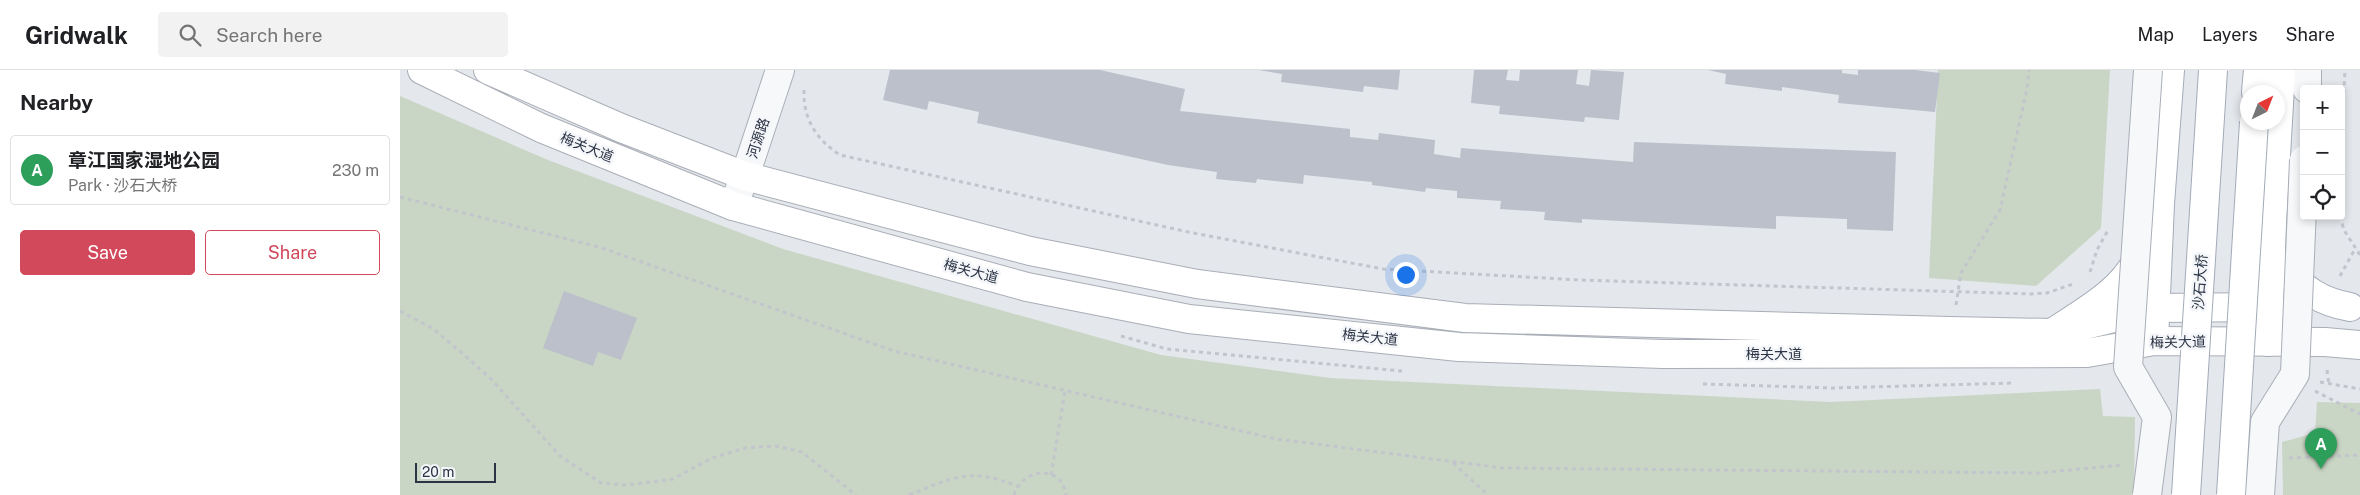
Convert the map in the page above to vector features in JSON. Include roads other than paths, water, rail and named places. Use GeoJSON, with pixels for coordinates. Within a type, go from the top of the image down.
{"type":"FeatureCollection","features":[{"type":"Feature","properties":{"kind":"main road","name":"梅关大道"},"geometry":{"type":"LineString","coordinates":[[422,70],[541,128],[733,206],[1027,287],[1189,319],[1459,347],[1663,354],[2087,353],[2154,341],[2360,345]]}},
{"type":"Feature","properties":{"kind":"main road","name":"梅关大道"},"geometry":{"type":"LineString","coordinates":[[488,70],[621,128],[745,176],[1030,251],[1197,284],[1455,317],[2052,333],[2156,308],[2355,307]]}},
{"type":"Feature","properties":{"kind":"main road"},"geometry":{"type":"LineString","coordinates":[[2154,341],[2160,204],[2170,70]]}},
{"type":"Feature","properties":{"kind":"main road","name":"沙石大桥"},"geometry":{"type":"LineString","coordinates":[[2186,495],[2213,70]]}},
{"type":"Feature","properties":{"kind":"main road"},"geometry":{"type":"LineString","coordinates":[[2257,85],[2258,70]]}},
{"type":"Feature","properties":{"kind":"main road"},"geometry":{"type":"LineString","coordinates":[[2268,342],[2272,224],[2281,70]]}},
{"type":"Feature","properties":{"kind":"main road"},"geometry":{"type":"LineString","coordinates":[[2230,495],[2253,130]]}},
{"type":"Feature","properties":{"kind":"main road"},"geometry":{"type":"LineString","coordinates":[[2052,333],[2089,309],[2123,281],[2136,263],[2154,224],[2160,204]]}},
{"type":"Feature","properties":{"kind":"main road"},"geometry":{"type":"LineString","coordinates":[[2272,224],[2278,255],[2296,280],[2321,300],[2355,307]]}},
{"type":"Feature","properties":{"kind":"street","name":"河源路"},"geometry":{"type":"LineString","coordinates":[[733,206],[745,176],[780,70]]}},
{"type":"Feature","properties":{"kind":"street"},"geometry":{"type":"LineString","coordinates":[[2147,495],[2157,417],[2128,367],[2148,70]]}},
{"type":"Feature","properties":{"kind":"street"},"geometry":{"type":"LineString","coordinates":[[2307,85],[2308,70]]}},
{"type":"Feature","properties":{"kind":"street"},"geometry":{"type":"LineString","coordinates":[[2260,495],[2265,422],[2295,374],[2303,175]]}},
{"type":"Feature","properties":{"kind":"place","name":"章江国家湿地公园"},"geometry":{"type":"Point","coordinates":[2321,469]}}]}
